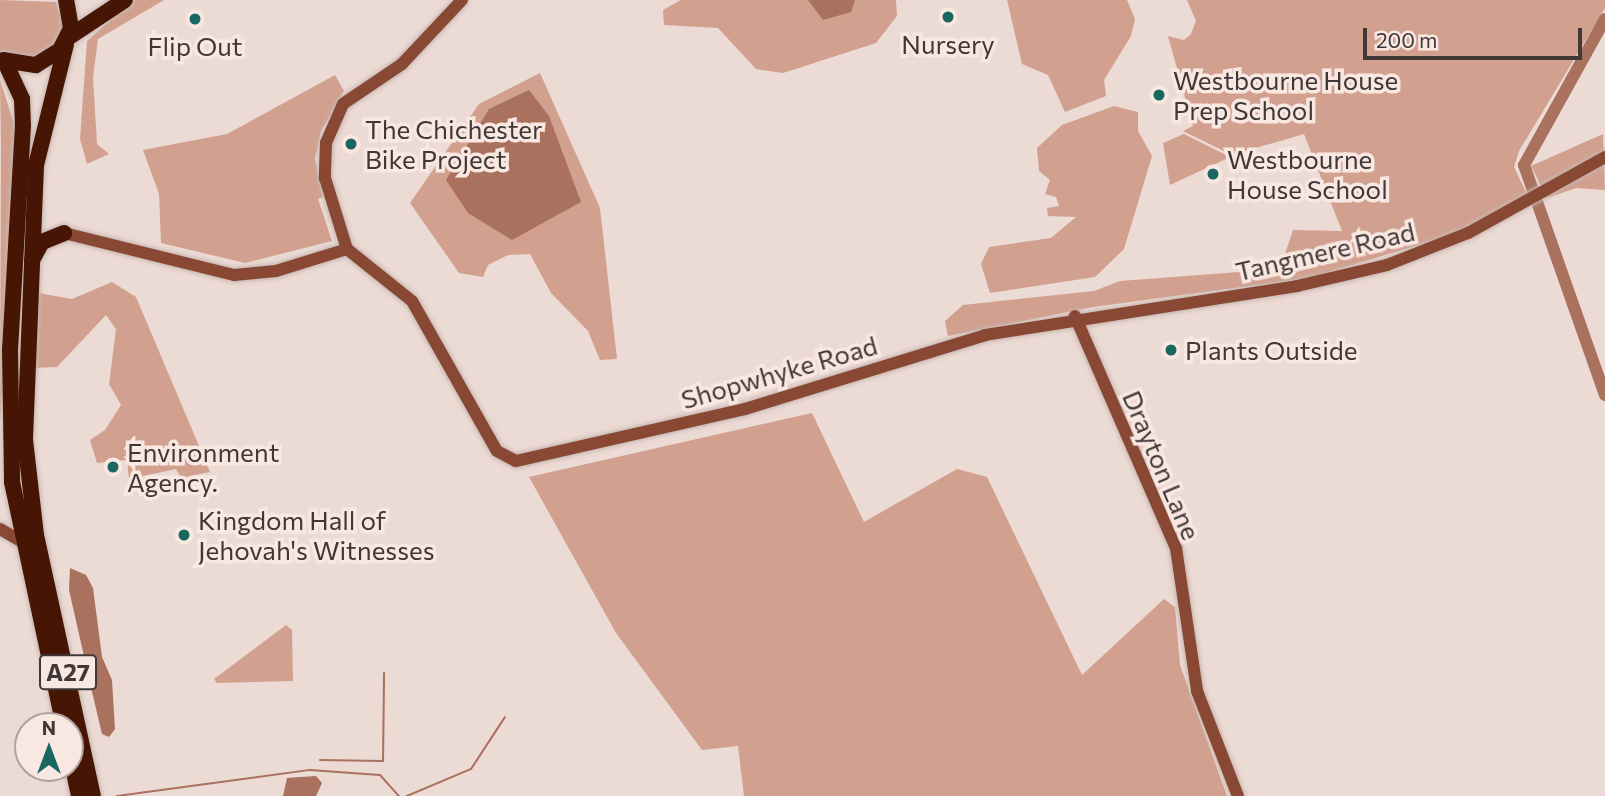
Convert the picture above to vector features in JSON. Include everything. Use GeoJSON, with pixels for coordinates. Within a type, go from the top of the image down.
{"type":"FeatureCollection","features":[{"type":"Feature","properties":{"kind":"highway"},"geometry":{"type":"LineString","coordinates":[[66,0],[68,36]]}},
{"type":"Feature","properties":{"kind":"highway"},"geometry":{"type":"LineString","coordinates":[[3,60],[36,65],[104,0]]}},
{"type":"Feature","properties":{"kind":"highway"},"geometry":{"type":"LineString","coordinates":[[68,36],[125,0]]}},
{"type":"Feature","properties":{"kind":"highway","name":"A27"},"geometry":{"type":"LineString","coordinates":[[68,36],[34,194],[28,276],[25,440],[32,509],[93,796]]}},
{"type":"Feature","properties":{"kind":"highway","name":"A27"},"geometry":{"type":"LineString","coordinates":[[3,60],[20,91],[23,125],[9,402],[16,511],[20,541],[61,712]]}},
{"type":"Feature","properties":{"kind":"highway"},"geometry":{"type":"LineString","coordinates":[[34,194],[40,219],[64,233]]}},
{"type":"Feature","properties":{"kind":"highway"},"geometry":{"type":"LineString","coordinates":[[28,276],[42,242],[64,233]]}},
{"type":"Feature","properties":{"kind":"main road"},"geometry":{"type":"LineString","coordinates":[[64,233],[234,275],[276,271],[347,249],[324,169],[335,116],[360,88],[402,64],[462,0]]}},
{"type":"Feature","properties":{"kind":"main road","name":"Tangmere Road"},"geometry":{"type":"LineString","coordinates":[[1075,316],[1297,286],[1387,265],[1468,233],[1605,157]]}},
{"type":"Feature","properties":{"kind":"main road","name":"Shopwhyke Road"},"geometry":{"type":"LineString","coordinates":[[347,249],[412,302],[496,451],[516,461],[745,409],[985,335],[1075,316]]}},
{"type":"Feature","properties":{"kind":"main road","name":"Drayton Lane"},"geometry":{"type":"LineString","coordinates":[[1075,316],[1175,548],[1197,691],[1238,796]]}},
{"type":"Feature","properties":{"kind":"main road"},"geometry":{"type":"LineString","coordinates":[[16,511],[1,529],[20,541]]}},
{"type":"Feature","properties":{"kind":"shaded area"},"geometry":{"type":"Polygon","coordinates":[[[0,0],[56,2],[64,26],[45,57],[9,58],[0,52],[0,0]]]}},
{"type":"Feature","properties":{"kind":"shaded area"},"geometry":{"type":"Polygon","coordinates":[[[133,0],[164,0],[98,39],[93,77],[97,144],[109,154],[87,164],[80,139],[87,41],[133,0]]]}},
{"type":"Feature","properties":{"kind":"shaded area"},"geometry":{"type":"Polygon","coordinates":[[[681,0],[896,0],[897,16],[876,43],[783,73],[756,69],[718,28],[664,25],[663,10],[681,0]]]}},
{"type":"Feature","properties":{"kind":"shaded area"},"geometry":{"type":"Polygon","coordinates":[[[808,0],[855,0],[851,12],[823,20],[808,0]]]}},
{"type":"Feature","properties":{"kind":"shaded area"},"geometry":{"type":"Polygon","coordinates":[[[1007,0],[1127,0],[1135,19],[1131,36],[1104,80],[1106,96],[1065,112],[1048,75],[1022,64],[1007,0]]]}},
{"type":"Feature","properties":{"kind":"shaded area"},"geometry":{"type":"Polygon","coordinates":[[[1187,0],[1605,0],[1605,8],[1519,151],[1514,167],[1527,194],[1465,231],[1309,278],[1093,307],[948,336],[945,321],[963,305],[1094,291],[1120,281],[1280,269],[1293,230],[1342,231],[1304,134],[1232,155],[1183,131],[1193,126],[1168,36],[1184,40],[1191,34],[1196,21],[1187,0]]]}},
{"type":"Feature","properties":{"kind":"shaded area"},"geometry":{"type":"Polygon","coordinates":[[[540,73],[600,208],[617,359],[600,360],[588,331],[551,293],[530,254],[508,255],[488,265],[483,277],[459,273],[410,203],[479,104],[540,73]]]}},
{"type":"Feature","properties":{"kind":"shaded area"},"geometry":{"type":"Polygon","coordinates":[[[335,75],[344,91],[321,131],[315,159],[323,197],[318,199],[332,241],[245,263],[161,243],[159,194],[143,150],[227,134],[335,75]]]}},
{"type":"Feature","properties":{"kind":"shaded area"},"geometry":{"type":"Polygon","coordinates":[[[0,80],[17,133],[0,423],[1,143],[0,80]]]}},
{"type":"Feature","properties":{"kind":"shaded area"},"geometry":{"type":"Polygon","coordinates":[[[529,90],[549,116],[581,202],[512,240],[468,213],[446,180],[489,109],[529,90]]]}},
{"type":"Feature","properties":{"kind":"shaded area"},"geometry":{"type":"Polygon","coordinates":[[[1114,106],[1138,112],[1138,131],[1152,156],[1124,249],[1095,277],[990,293],[981,264],[989,247],[1051,238],[1076,217],[1048,216],[1047,208],[1059,206],[1056,197],[1045,194],[1050,180],[1039,171],[1037,148],[1062,125],[1114,106]]]}},
{"type":"Feature","properties":{"kind":"shaded area"},"geometry":{"type":"Polygon","coordinates":[[[1184,134],[1230,157],[1170,185],[1163,143],[1184,134]]]}},
{"type":"Feature","properties":{"kind":"shaded area"},"geometry":{"type":"Polygon","coordinates":[[[1603,134],[1605,190],[1576,188],[1547,198],[1531,166],[1603,134]]]}},
{"type":"Feature","properties":{"kind":"shaded area"},"geometry":{"type":"Polygon","coordinates":[[[112,282],[136,297],[210,472],[181,478],[176,469],[129,479],[127,460],[97,463],[90,440],[105,430],[121,405],[109,384],[116,329],[106,315],[57,367],[31,368],[38,293],[72,299],[112,282]]]}},
{"type":"Feature","properties":{"kind":"shaded area"},"geometry":{"type":"Polygon","coordinates":[[[812,413],[864,522],[957,469],[987,477],[1082,675],[1164,599],[1175,607],[1180,665],[1227,796],[744,796],[738,746],[702,750],[616,633],[529,477],[812,413]]]}},
{"type":"Feature","properties":{"kind":"shaded area"},"geometry":{"type":"Polygon","coordinates":[[[70,568],[86,575],[93,588],[102,657],[112,680],[115,729],[109,737],[102,734],[93,696],[69,590],[70,568]]]}},
{"type":"Feature","properties":{"kind":"shaded area"},"geometry":{"type":"Polygon","coordinates":[[[286,625],[292,630],[293,681],[217,683],[214,679],[286,625]]]}},
{"type":"Feature","properties":{"kind":"shaded area"},"geometry":{"type":"Polygon","coordinates":[[[316,776],[322,783],[316,796],[283,796],[287,778],[316,776]]]}},
{"type":"Feature","properties":{"kind":"waterway"},"geometry":{"type":"LineString","coordinates":[[1605,19],[1524,165],[1605,395]]}},
{"type":"Feature","properties":{"kind":"waterway"},"geometry":{"type":"LineString","coordinates":[[320,760],[383,761],[384,673]]}},
{"type":"Feature","properties":{"kind":"waterway"},"geometry":{"type":"LineString","coordinates":[[407,796],[471,769],[505,717]]}},
{"type":"Feature","properties":{"kind":"waterway"},"geometry":{"type":"LineString","coordinates":[[117,796],[310,770],[380,775],[399,796]]}},
{"type":"Feature","properties":{"kind":"place","name":"Nursery"},"geometry":{"type":"Point","coordinates":[948,17]}},
{"type":"Feature","properties":{"kind":"place","name":"Flip Out"},"geometry":{"type":"Point","coordinates":[195,19]}},
{"type":"Feature","properties":{"kind":"place","name":"Westbourne House Prep School"},"geometry":{"type":"Point","coordinates":[1159,95]}},
{"type":"Feature","properties":{"kind":"place","name":"The Chichester Bike Project"},"geometry":{"type":"Point","coordinates":[351,144]}},
{"type":"Feature","properties":{"kind":"place","name":"Westbourne House School"},"geometry":{"type":"Point","coordinates":[1213,174]}},
{"type":"Feature","properties":{"kind":"place","name":"Plants Outside"},"geometry":{"type":"Point","coordinates":[1171,350]}},
{"type":"Feature","properties":{"kind":"place","name":"Environment Agency."},"geometry":{"type":"Point","coordinates":[113,467]}},
{"type":"Feature","properties":{"kind":"place","name":"Kingdom Hall of Jehovah's Witnesses"},"geometry":{"type":"Point","coordinates":[184,535]}}]}
